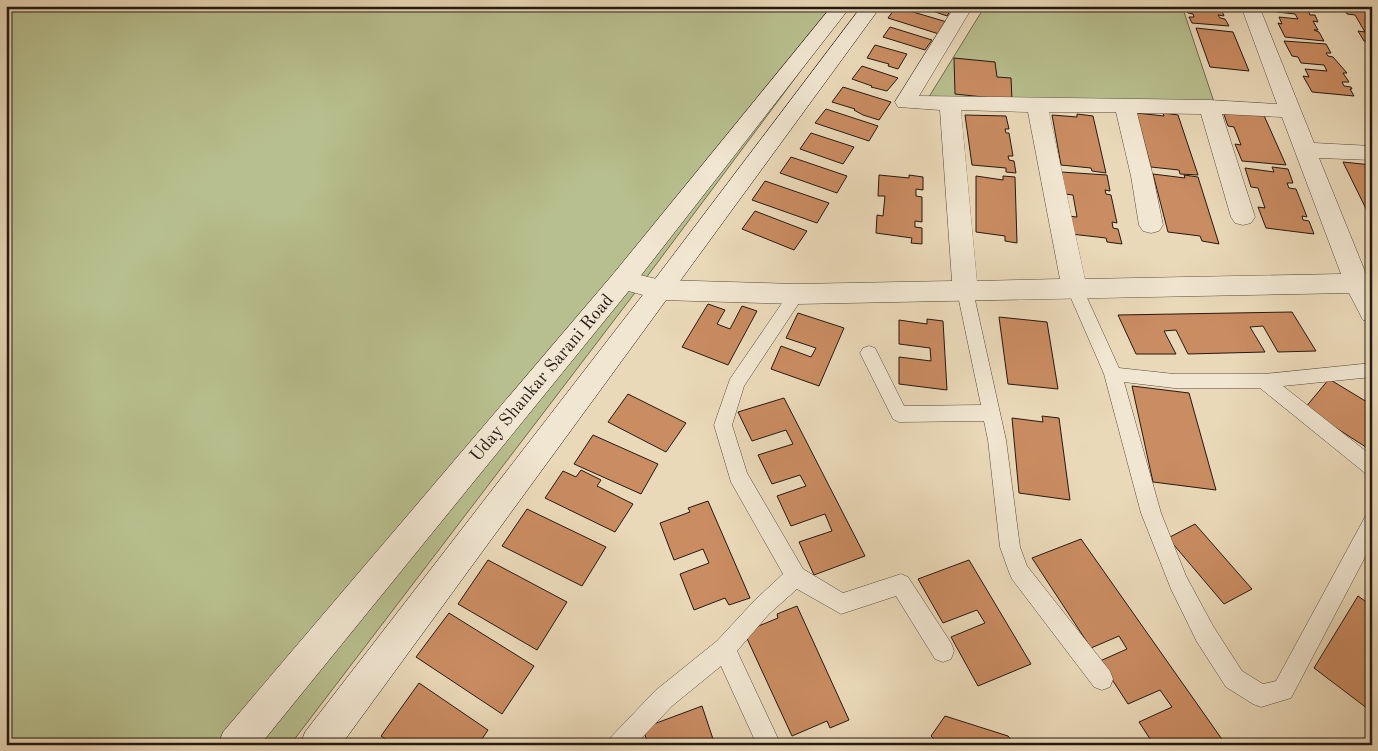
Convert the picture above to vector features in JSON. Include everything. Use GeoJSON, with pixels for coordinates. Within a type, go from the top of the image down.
{"type":"FeatureCollection","features":[{"type":"Feature","properties":{"kind":"street","name":"Uday Shankar Sarani Road"},"geometry":{"type":"LineString","coordinates":[[236,745],[623,280],[842,6]]}},
{"type":"Feature","properties":{"kind":"street","name":"Uday Shankar Sarani Road"},"geometry":{"type":"LineString","coordinates":[[318,745],[661,290],[872,6]]}},
{"type":"Feature","properties":{"kind":"street"},"geometry":{"type":"LineString","coordinates":[[964,6],[905,102],[1125,108],[1209,106],[1290,111]]}},
{"type":"Feature","properties":{"kind":"street"},"geometry":{"type":"LineString","coordinates":[[1250,6],[1290,111],[1364,284],[1372,313]]}},
{"type":"Feature","properties":{"kind":"street"},"geometry":{"type":"LineString","coordinates":[[950,104],[966,291]]}},
{"type":"Feature","properties":{"kind":"street"},"geometry":{"type":"LineString","coordinates":[[1037,106],[1075,289]]}},
{"type":"Feature","properties":{"kind":"street"},"geometry":{"type":"LineString","coordinates":[[1209,106],[1243,217]]}},
{"type":"Feature","properties":{"kind":"street"},"geometry":{"type":"LineString","coordinates":[[1125,108],[1142,176],[1151,225]]}},
{"type":"Feature","properties":{"kind":"street"},"geometry":{"type":"LineString","coordinates":[[1306,150],[1372,153]]}},
{"type":"Feature","properties":{"kind":"street"},"geometry":{"type":"LineString","coordinates":[[623,280],[661,290],[797,294],[1364,284]]}},
{"type":"Feature","properties":{"kind":"lane"},"geometry":{"type":"LineString","coordinates":[[1075,289],[1113,374],[1151,513],[1178,582],[1205,634],[1234,679],[1262,696],[1283,690],[1372,524]]}},
{"type":"Feature","properties":{"kind":"lane"},"geometry":{"type":"LineString","coordinates":[[966,291],[997,440],[1010,547],[1019,572],[1102,679]]}},
{"type":"Feature","properties":{"kind":"lane"},"geometry":{"type":"LineString","coordinates":[[797,294],[736,384],[723,425],[738,476],[796,576],[841,604],[901,584],[943,652]]}},
{"type":"Feature","properties":{"kind":"lane"},"geometry":{"type":"LineString","coordinates":[[869,353],[899,414],[992,413]]}},
{"type":"Feature","properties":{"kind":"lane"},"geometry":{"type":"LineString","coordinates":[[1113,374],[1174,381],[1264,381],[1372,370]]}},
{"type":"Feature","properties":{"kind":"lane"},"geometry":{"type":"LineString","coordinates":[[1264,381],[1372,467]]}},
{"type":"Feature","properties":{"kind":"lane"},"geometry":{"type":"LineString","coordinates":[[619,745],[664,698],[725,649],[762,607],[796,576]]}},
{"type":"Feature","properties":{"kind":"lane"},"geometry":{"type":"LineString","coordinates":[[725,649],[769,745]]}},
{"type":"Feature","properties":{"kind":"green space"},"geometry":{"type":"Polygon","coordinates":[[[6,6],[849,6],[631,298],[290,745],[6,745],[6,6]]]}},
{"type":"Feature","properties":{"kind":"green space"},"geometry":{"type":"Polygon","coordinates":[[[985,6],[1141,6],[1183,9],[1216,108],[927,100],[985,6]]]}},
{"type":"Feature","properties":{"kind":"building"},"geometry":{"type":"Polygon","coordinates":[[[918,6],[953,6],[947,16],[918,6]]]}},
{"type":"Feature","properties":{"kind":"building"},"geometry":{"type":"Polygon","coordinates":[[[1191,6],[1220,6],[1224,16],[1218,15],[1220,18],[1225,19],[1229,26],[1192,23],[1189,17],[1194,17],[1193,14],[1188,13],[1186,10],[1192,10],[1191,6]]]}},
{"type":"Feature","properties":{"kind":"building"},"geometry":{"type":"Polygon","coordinates":[[[1270,6],[1306,6],[1310,15],[1315,15],[1318,22],[1313,21],[1318,30],[1314,30],[1319,32],[1324,41],[1285,37],[1278,23],[1282,24],[1279,17],[1298,19],[1295,14],[1277,12],[1274,7],[1270,6]]]}},
{"type":"Feature","properties":{"kind":"building"},"geometry":{"type":"Polygon","coordinates":[[[1343,6],[1372,6],[1372,42],[1364,41],[1358,31],[1365,32],[1355,15],[1347,14],[1343,6]]]}},
{"type":"Feature","properties":{"kind":"building"},"geometry":{"type":"Polygon","coordinates":[[[896,7],[947,22],[939,34],[888,18],[896,7]]]}},
{"type":"Feature","properties":{"kind":"building"},"geometry":{"type":"Polygon","coordinates":[[[890,27],[932,40],[925,50],[883,37],[890,27]]]}},
{"type":"Feature","properties":{"kind":"building"},"geometry":{"type":"Polygon","coordinates":[[[1196,28],[1233,32],[1249,71],[1210,67],[1196,28]]]}},
{"type":"Feature","properties":{"kind":"building"},"geometry":{"type":"Polygon","coordinates":[[[1284,41],[1326,44],[1331,53],[1326,53],[1328,56],[1333,57],[1347,73],[1343,73],[1349,82],[1342,82],[1344,86],[1351,87],[1352,89],[1350,89],[1354,96],[1312,92],[1303,76],[1309,77],[1305,69],[1327,71],[1324,65],[1301,63],[1298,57],[1292,56],[1284,41]]]}},
{"type":"Feature","properties":{"kind":"building"},"geometry":{"type":"Polygon","coordinates":[[[875,45],[907,54],[898,69],[888,66],[889,64],[867,58],[875,45]]]}},
{"type":"Feature","properties":{"kind":"building"},"geometry":{"type":"Polygon","coordinates":[[[954,58],[995,62],[997,77],[1011,78],[1012,100],[955,94],[954,58]]]}},
{"type":"Feature","properties":{"kind":"building"},"geometry":{"type":"Polygon","coordinates":[[[862,66],[898,78],[887,91],[871,87],[852,79],[862,66]]]}},
{"type":"Feature","properties":{"kind":"building"},"geometry":{"type":"Polygon","coordinates":[[[843,87],[891,102],[879,120],[863,115],[855,109],[832,102],[843,87]]]}},
{"type":"Feature","properties":{"kind":"building"},"geometry":{"type":"Polygon","coordinates":[[[826,109],[878,126],[869,141],[815,123],[826,109]]]}},
{"type":"Feature","properties":{"kind":"building"},"geometry":{"type":"Polygon","coordinates":[[[1222,109],[1262,111],[1286,165],[1242,161],[1235,144],[1241,145],[1234,127],[1228,126],[1222,109]]]}},
{"type":"Feature","properties":{"kind":"building"},"geometry":{"type":"Polygon","coordinates":[[[1136,113],[1164,116],[1163,113],[1178,115],[1198,175],[1180,174],[1179,170],[1151,167],[1136,113]]]}},
{"type":"Feature","properties":{"kind":"building"},"geometry":{"type":"Polygon","coordinates":[[[1077,114],[1093,116],[1106,173],[1092,171],[1091,168],[1061,165],[1052,115],[1077,117],[1077,114]]]}},
{"type":"Feature","properties":{"kind":"building"},"geometry":{"type":"Polygon","coordinates":[[[965,115],[1006,116],[1009,129],[1005,129],[1006,133],[1009,133],[1013,156],[1008,156],[1009,160],[1014,161],[1016,173],[1006,172],[1006,168],[972,165],[965,115]]]}},
{"type":"Feature","properties":{"kind":"building"},"geometry":{"type":"Polygon","coordinates":[[[811,133],[854,147],[843,164],[800,149],[811,133]]]}},
{"type":"Feature","properties":{"kind":"building"},"geometry":{"type":"Polygon","coordinates":[[[791,157],[847,176],[837,193],[780,173],[791,157]]]}},
{"type":"Feature","properties":{"kind":"building"},"geometry":{"type":"Polygon","coordinates":[[[1343,162],[1372,165],[1372,221],[1343,162]]]}},
{"type":"Feature","properties":{"kind":"building"},"geometry":{"type":"Polygon","coordinates":[[[1272,167],[1288,169],[1293,183],[1287,183],[1289,188],[1296,189],[1307,217],[1302,216],[1303,220],[1309,221],[1314,234],[1266,228],[1258,207],[1265,208],[1258,188],[1251,187],[1245,168],[1274,172],[1272,167]]]}},
{"type":"Feature","properties":{"kind":"building"},"geometry":{"type":"Polygon","coordinates":[[[1061,172],[1107,175],[1110,191],[1105,190],[1106,194],[1111,195],[1117,223],[1112,222],[1113,228],[1118,229],[1122,244],[1107,242],[1106,238],[1071,234],[1068,216],[1077,217],[1073,195],[1064,194],[1061,172]]]}},
{"type":"Feature","properties":{"kind":"building"},"geometry":{"type":"Polygon","coordinates":[[[1153,174],[1185,178],[1184,175],[1198,177],[1219,244],[1202,241],[1200,236],[1168,232],[1153,174]]]}},
{"type":"Feature","properties":{"kind":"building"},"geometry":{"type":"Polygon","coordinates":[[[879,175],[909,178],[909,175],[923,177],[923,190],[916,189],[916,196],[922,197],[922,222],[915,221],[915,227],[922,228],[922,244],[911,243],[912,238],[876,233],[877,215],[883,216],[885,196],[878,196],[879,175]]]}},
{"type":"Feature","properties":{"kind":"building"},"geometry":{"type":"Polygon","coordinates":[[[976,176],[1003,180],[1003,176],[1015,177],[1017,243],[1005,241],[1005,236],[976,232],[976,176]]]}},
{"type":"Feature","properties":{"kind":"building"},"geometry":{"type":"Polygon","coordinates":[[[765,181],[829,203],[817,223],[752,200],[765,181]]]}},
{"type":"Feature","properties":{"kind":"building"},"geometry":{"type":"Polygon","coordinates":[[[755,211],[807,231],[794,250],[742,229],[755,211]]]}},
{"type":"Feature","properties":{"kind":"building"},"geometry":{"type":"Polygon","coordinates":[[[708,304],[725,310],[717,324],[730,329],[742,306],[757,311],[728,365],[682,347],[708,304]]]}},
{"type":"Feature","properties":{"kind":"building"},"geometry":{"type":"Polygon","coordinates":[[[1292,312],[1316,351],[1278,352],[1263,326],[1250,327],[1265,352],[1188,354],[1176,330],[1164,331],[1176,354],[1136,354],[1118,315],[1292,312]]]}},
{"type":"Feature","properties":{"kind":"building"},"geometry":{"type":"Polygon","coordinates":[[[798,313],[844,328],[819,386],[771,369],[781,346],[811,357],[816,348],[786,338],[798,313]]]}},
{"type":"Feature","properties":{"kind":"building"},"geometry":{"type":"Polygon","coordinates":[[[999,317],[1047,322],[1058,389],[1008,384],[999,317]]]}},
{"type":"Feature","properties":{"kind":"building"},"geometry":{"type":"Polygon","coordinates":[[[927,319],[943,321],[947,390],[899,384],[899,357],[931,361],[930,348],[899,344],[899,320],[927,324],[927,319]]]}},
{"type":"Feature","properties":{"kind":"building"},"geometry":{"type":"Polygon","coordinates":[[[1329,379],[1372,405],[1372,451],[1305,408],[1329,379]]]}},
{"type":"Feature","properties":{"kind":"building"},"geometry":{"type":"Polygon","coordinates":[[[1132,386],[1189,393],[1216,490],[1153,482],[1132,386]]]}},
{"type":"Feature","properties":{"kind":"building"},"geometry":{"type":"Polygon","coordinates":[[[628,394],[686,423],[666,452],[608,422],[628,394]]]}},
{"type":"Feature","properties":{"kind":"building"},"geometry":{"type":"Polygon","coordinates":[[[784,398],[865,556],[814,575],[799,542],[832,531],[825,514],[791,526],[777,496],[806,486],[800,475],[772,484],[758,455],[793,444],[786,430],[752,441],[738,412],[784,398]]]}},
{"type":"Feature","properties":{"kind":"building"},"geometry":{"type":"Polygon","coordinates":[[[1042,416],[1059,418],[1070,500],[1019,493],[1012,418],[1043,422],[1042,416]]]}},
{"type":"Feature","properties":{"kind":"building"},"geometry":{"type":"Polygon","coordinates":[[[593,435],[658,464],[641,494],[574,464],[593,435]]]}},
{"type":"Feature","properties":{"kind":"building"},"geometry":{"type":"Polygon","coordinates":[[[581,470],[601,480],[597,486],[633,504],[615,532],[545,498],[563,471],[576,477],[581,470]]]}},
{"type":"Feature","properties":{"kind":"building"},"geometry":{"type":"Polygon","coordinates":[[[708,501],[750,598],[729,605],[725,598],[694,610],[680,574],[709,563],[703,549],[674,560],[660,523],[690,512],[688,508],[708,501]]]}},
{"type":"Feature","properties":{"kind":"building"},"geometry":{"type":"Polygon","coordinates":[[[527,509],[606,547],[582,586],[502,546],[527,509]]]}},
{"type":"Feature","properties":{"kind":"building"},"geometry":{"type":"Polygon","coordinates":[[[1195,524],[1252,589],[1224,604],[1168,538],[1195,524]]]}},
{"type":"Feature","properties":{"kind":"building"},"geometry":{"type":"Polygon","coordinates":[[[1081,539],[1226,745],[1154,745],[1139,722],[1172,707],[1160,690],[1128,704],[1100,661],[1127,649],[1119,636],[1091,648],[1032,558],[1081,539]]]}},
{"type":"Feature","properties":{"kind":"building"},"geometry":{"type":"Polygon","coordinates":[[[488,560],[567,602],[537,650],[458,604],[488,560]]]}},
{"type":"Feature","properties":{"kind":"building"},"geometry":{"type":"Polygon","coordinates":[[[969,560],[1031,664],[978,686],[951,637],[985,623],[977,610],[943,623],[918,579],[969,560]]]}},
{"type":"Feature","properties":{"kind":"building"},"geometry":{"type":"Polygon","coordinates":[[[1358,596],[1372,606],[1372,712],[1314,668],[1358,596]]]}},
{"type":"Feature","properties":{"kind":"building"},"geometry":{"type":"Polygon","coordinates":[[[797,606],[849,720],[830,728],[827,721],[792,736],[744,632],[778,618],[777,614],[797,606]]]}},
{"type":"Feature","properties":{"kind":"building"},"geometry":{"type":"Polygon","coordinates":[[[449,613],[534,666],[502,714],[416,657],[449,613]]]}},
{"type":"Feature","properties":{"kind":"building"},"geometry":{"type":"Polygon","coordinates":[[[419,683],[488,730],[478,745],[393,745],[381,736],[419,683]]]}},
{"type":"Feature","properties":{"kind":"building"},"geometry":{"type":"Polygon","coordinates":[[[702,706],[715,745],[648,745],[643,728],[702,706]]]}},
{"type":"Feature","properties":{"kind":"building"},"geometry":{"type":"Polygon","coordinates":[[[945,716],[1008,736],[1016,745],[940,745],[931,736],[945,716]]]}}]}
